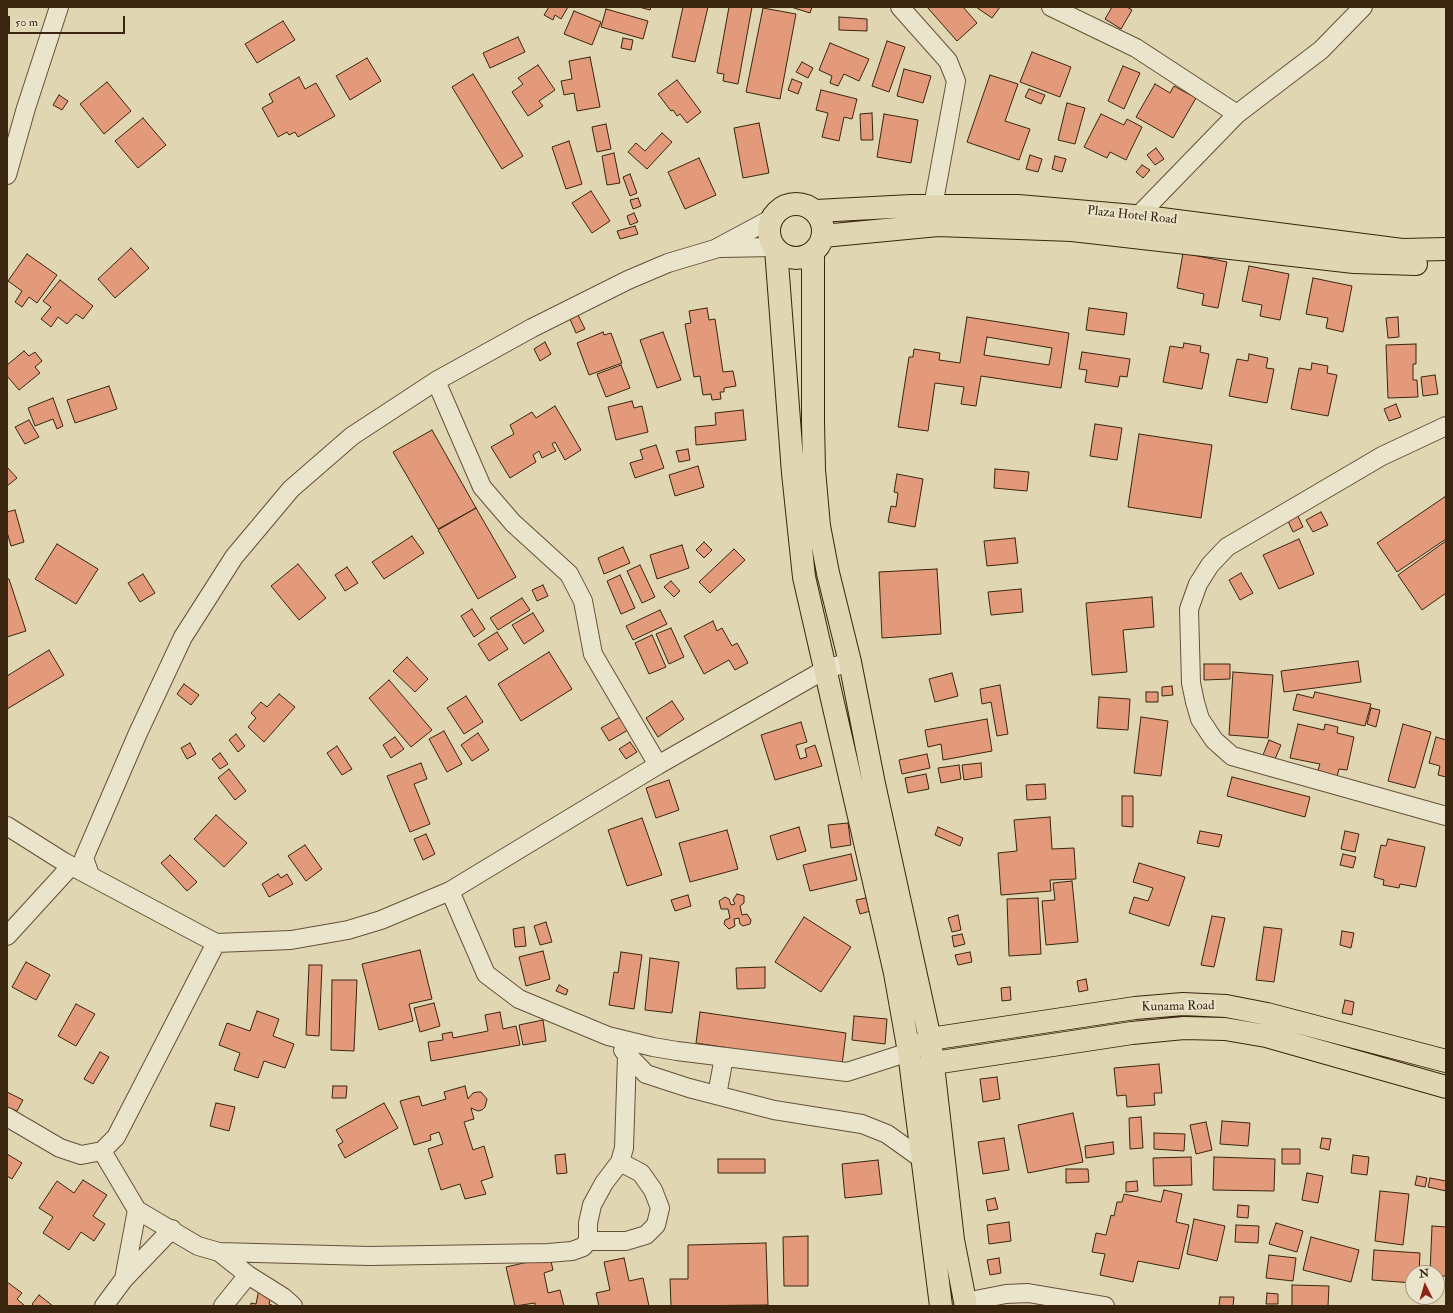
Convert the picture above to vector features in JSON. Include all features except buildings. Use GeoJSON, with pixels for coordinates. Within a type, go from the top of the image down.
{"type":"FeatureCollection","features":[{"type":"Feature","properties":{"kind":"main road"},"geometry":{"type":"LineString","coordinates":[[818,244],[804,257],[794,258],[784,256],[775,248],[769,236],[771,219],[779,209],[791,204],[804,205],[816,211],[822,223],[818,244],[813,421],[814,470],[819,526],[828,573],[850,662],[874,784],[930,1039],[934,1063],[953,1240],[966,1304]]}},
{"type":"Feature","properties":{"kind":"main road","name":"Plaza Hotel Road"},"geometry":{"type":"LineString","coordinates":[[816,211],[933,206],[1018,206],[1138,216],[1402,250],[1446,249]]}},
{"type":"Feature","properties":{"kind":"main road","name":"Plaza Hotel Road"},"geometry":{"type":"LineString","coordinates":[[818,244],[938,225],[1072,230],[1354,262],[1446,264]]}},
{"type":"Feature","properties":{"kind":"main road"},"geometry":{"type":"LineString","coordinates":[[775,248],[804,577],[888,942],[909,1052],[941,1306]]}},
{"type":"Feature","properties":{"kind":"main road","name":"Kunama Road"},"geometry":{"type":"LineString","coordinates":[[909,1052],[930,1039],[1135,1008],[1190,1005],[1226,1006],[1267,1014],[1446,1061]]}},
{"type":"Feature","properties":{"kind":"main road","name":"Kunama Road"},"geometry":{"type":"LineString","coordinates":[[912,1075],[934,1063],[1132,1033],[1184,1028],[1225,1029],[1266,1036],[1446,1086]]}},
{"type":"Feature","properties":{"kind":"street"},"geometry":{"type":"LineString","coordinates":[[7,175],[26,108],[58,7]]}},
{"type":"Feature","properties":{"kind":"street"},"geometry":{"type":"LineString","coordinates":[[900,7],[948,61],[956,81],[933,206]]}},
{"type":"Feature","properties":{"kind":"street"},"geometry":{"type":"LineString","coordinates":[[1051,7],[1136,48],[1237,114]]}},
{"type":"Feature","properties":{"kind":"street"},"geometry":{"type":"LineString","coordinates":[[1138,216],[1237,114],[1321,50],[1363,7]]}},
{"type":"Feature","properties":{"kind":"street"},"geometry":{"type":"LineString","coordinates":[[7,936],[73,862],[138,733],[183,637],[234,557],[291,489],[352,436],[436,381],[532,328],[628,280],[668,263],[715,248],[771,219]]}},
{"type":"Feature","properties":{"kind":"street"},"geometry":{"type":"LineString","coordinates":[[715,248],[775,248]]}},
{"type":"Feature","properties":{"kind":"street"},"geometry":{"type":"LineString","coordinates":[[436,381],[482,486],[513,523],[569,574],[583,601],[593,654],[658,765]]}},
{"type":"Feature","properties":{"kind":"street"},"geometry":{"type":"LineString","coordinates":[[1446,426],[1382,456],[1227,547],[1210,565],[1198,584],[1189,609],[1191,684],[1195,702],[1200,718],[1214,740],[1232,756],[1446,816]]}},
{"type":"Feature","properties":{"kind":"street"},"geometry":{"type":"LineString","coordinates":[[7,826],[73,862],[90,876],[216,944],[291,940],[348,930],[381,920],[450,891],[658,765],[826,669],[850,662]]}},
{"type":"Feature","properties":{"kind":"street"},"geometry":{"type":"LineString","coordinates":[[450,891],[486,974],[519,999],[608,1036],[653,1047],[847,1072],[909,1052]]}},
{"type":"Feature","properties":{"kind":"street"},"geometry":{"type":"LineString","coordinates":[[7,1117],[60,1148],[81,1155],[102,1151],[116,1136],[216,944]]}},
{"type":"Feature","properties":{"kind":"street"},"geometry":{"type":"LineString","coordinates":[[608,1036],[646,1074],[774,1110],[862,1124],[887,1134],[922,1159]]}},
{"type":"Feature","properties":{"kind":"street"},"geometry":{"type":"LineString","coordinates":[[102,1151],[137,1210],[172,1229],[198,1246],[219,1252],[369,1256],[548,1253],[572,1251],[583,1247],[588,1241],[588,1223],[592,1205],[604,1184],[620,1162],[624,1148],[627,1055]]}},
{"type":"Feature","properties":{"kind":"street"},"geometry":{"type":"LineString","coordinates":[[717,1095],[724,1057]]}},
{"type":"Feature","properties":{"kind":"street"},"geometry":{"type":"LineString","coordinates":[[588,1241],[626,1241],[646,1235],[656,1225],[660,1208],[653,1190],[641,1173],[620,1162]]}},
{"type":"Feature","properties":{"kind":"street"},"geometry":{"type":"LineString","coordinates":[[124,1279],[137,1210]]}},
{"type":"Feature","properties":{"kind":"street"},"geometry":{"type":"LineString","coordinates":[[104,1306],[124,1279],[172,1229]]}},
{"type":"Feature","properties":{"kind":"street"},"geometry":{"type":"LineString","coordinates":[[219,1252],[248,1275],[283,1297],[293,1306]]}},
{"type":"Feature","properties":{"kind":"street"},"geometry":{"type":"LineString","coordinates":[[223,1306],[248,1275]]}},
{"type":"Feature","properties":{"kind":"street"},"geometry":{"type":"LineString","coordinates":[[966,1304],[1006,1294],[1028,1293],[1105,1306]]}}]}
